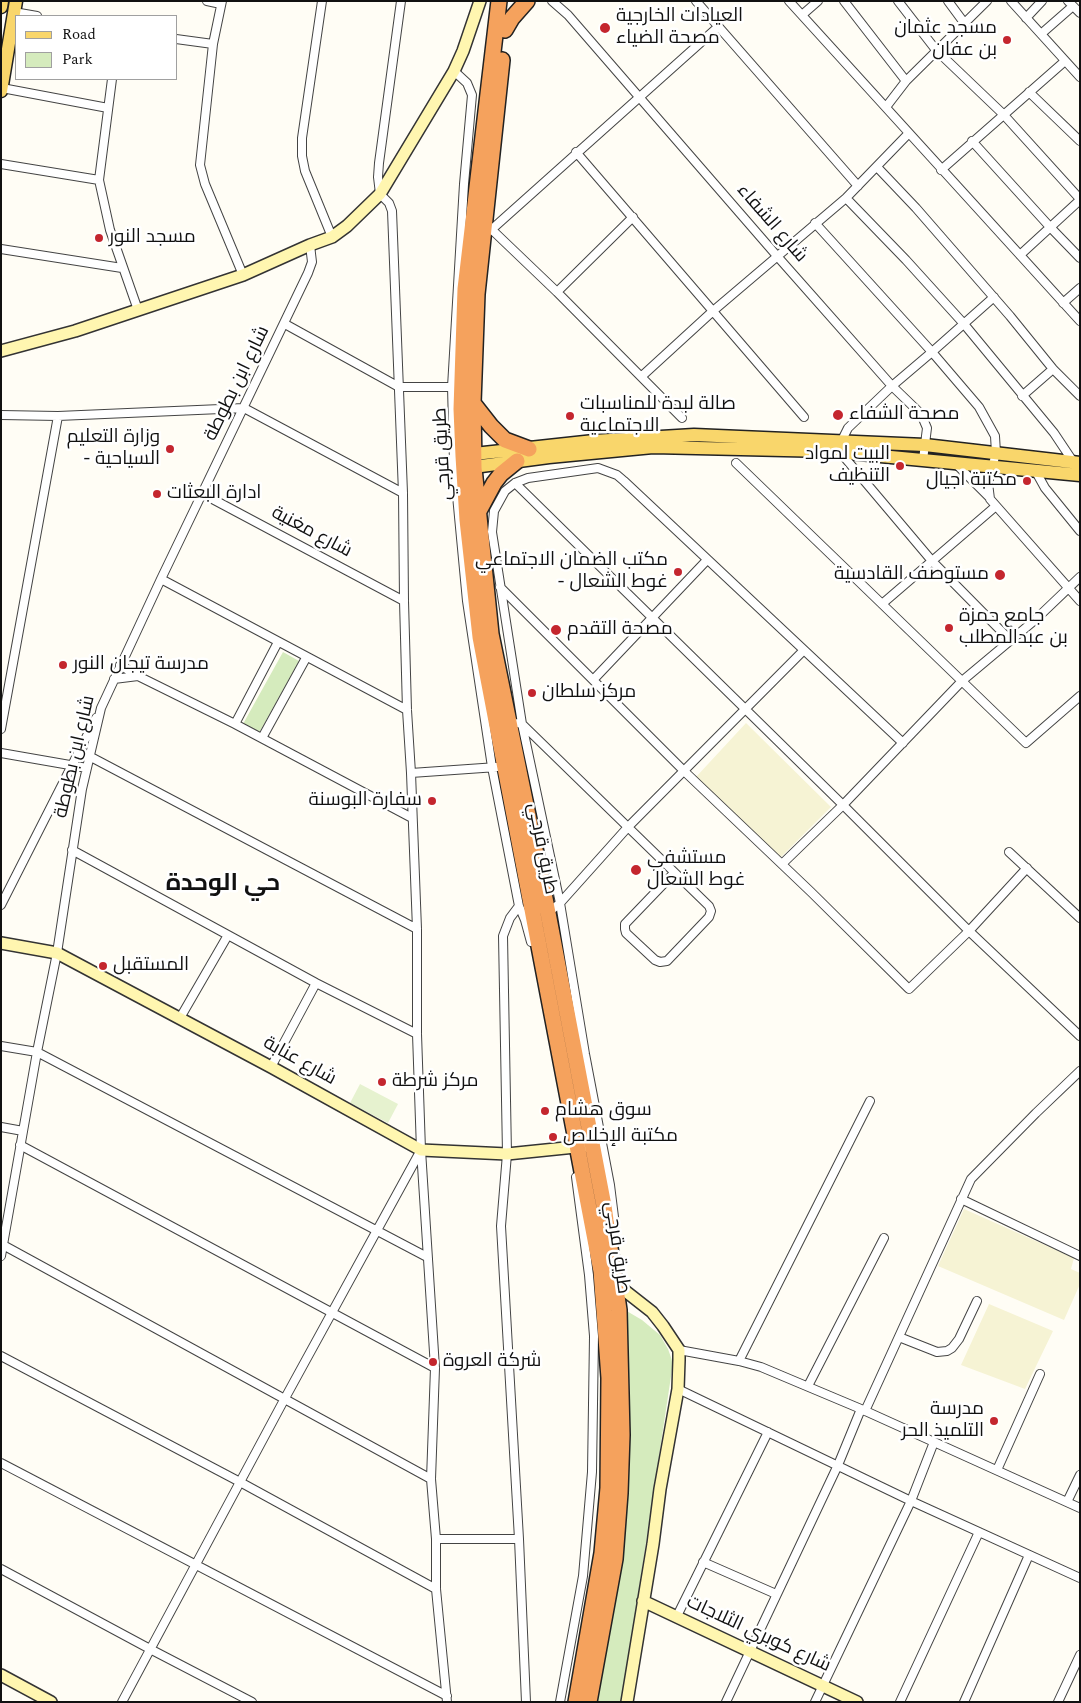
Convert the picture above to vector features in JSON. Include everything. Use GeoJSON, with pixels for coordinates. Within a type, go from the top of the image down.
{"type":"FeatureCollection","features":[{"type":"Feature","properties":{"kind":"highway","name":"طريق قرجي"},"geometry":{"type":"LineString","coordinates":[[499,1],[465,289],[461,409],[478,511],[486,636],[498,766],[581,1146],[604,1206],[619,1310],[622,1379],[620,1493],[615,1559],[590,1702]]}},
{"type":"Feature","properties":{"kind":"highway","name":"طريق قرجي"},"geometry":{"type":"LineString","coordinates":[[508,1],[488,227],[477,294],[467,520],[486,636],[515,722],[548,913],[581,1146],[602,1271],[609,1388],[608,1488],[602,1553],[576,1702]]}},
{"type":"Feature","properties":{"kind":"highway"},"geometry":{"type":"LineString","coordinates":[[505,30],[512,18],[527,1]]}},
{"type":"Feature","properties":{"kind":"highway"},"geometry":{"type":"LineString","coordinates":[[473,403],[505,440],[529,449]]}},
{"type":"Feature","properties":{"kind":"highway"},"geometry":{"type":"LineString","coordinates":[[478,511],[500,474],[517,461]]}},
{"type":"Feature","properties":{"kind":"main road"},"geometry":{"type":"LineString","coordinates":[[1,8],[2,1]]}},
{"type":"Feature","properties":{"kind":"main road"},"geometry":{"type":"LineString","coordinates":[[1,351],[75,331],[243,275],[310,245],[332,238],[380,194],[454,70],[463,51],[480,1]]}},
{"type":"Feature","properties":{"kind":"main road"},"geometry":{"type":"LineString","coordinates":[[2,90],[15,7]]}},
{"type":"Feature","properties":{"kind":"main road"},"geometry":{"type":"LineString","coordinates":[[469,462],[529,449],[594,446],[694,435],[841,446],[925,445],[1077,463]]}},
{"type":"Feature","properties":{"kind":"main road"},"geometry":{"type":"LineString","coordinates":[[469,462],[517,461],[594,446]]}},
{"type":"Feature","properties":{"kind":"main road"},"geometry":{"type":"LineString","coordinates":[[841,446],[923,460],[1080,475]]}},
{"type":"Feature","properties":{"kind":"main road","name":"شارع عنابة"},"geometry":{"type":"LineString","coordinates":[[1,943],[57,953],[271,1067],[421,1150],[506,1154],[581,1146]]}},
{"type":"Feature","properties":{"kind":"main road"},"geometry":{"type":"LineString","coordinates":[[615,1283],[652,1312],[679,1350],[678,1389],[660,1489],[653,1544],[627,1702]]}},
{"type":"Feature","properties":{"kind":"main road","name":"شارع كوبري الثلاجات"},"geometry":{"type":"LineString","coordinates":[[643,1601],[858,1702]]}},
{"type":"Feature","properties":{"kind":"main road"},"geometry":{"type":"LineString","coordinates":[[1,1675],[51,1702]]}},
{"type":"Feature","properties":{"kind":"street"},"geometry":{"type":"LineString","coordinates":[[207,1],[221,3],[213,44],[200,165],[205,184],[243,275]]}},
{"type":"Feature","properties":{"kind":"street"},"geometry":{"type":"LineString","coordinates":[[322,1],[302,138],[302,156],[305,172],[332,238]]}},
{"type":"Feature","properties":{"kind":"street"},"geometry":{"type":"LineString","coordinates":[[401,1],[379,163],[380,194],[389,203],[392,212],[403,493],[407,710],[417,929],[417,1034],[421,1150],[435,1368],[431,1479],[436,1539],[436,1590],[447,1699]]}},
{"type":"Feature","properties":{"kind":"street","name":"شارع الشفاء"},"geometry":{"type":"LineString","coordinates":[[552,1],[568,16],[639,96],[776,256],[892,386],[921,414],[927,428],[923,460]]}},
{"type":"Feature","properties":{"kind":"street","name":"شارع الشفاء"},"geometry":{"type":"LineString","coordinates":[[560,1],[568,16]]}},
{"type":"Feature","properties":{"kind":"street"},"geometry":{"type":"LineString","coordinates":[[696,1],[858,186]]}},
{"type":"Feature","properties":{"kind":"street"},"geometry":{"type":"LineString","coordinates":[[789,1],[1080,321]]}},
{"type":"Feature","properties":{"kind":"street"},"geometry":{"type":"LineString","coordinates":[[802,16],[818,1]]}},
{"type":"Feature","properties":{"kind":"street"},"geometry":{"type":"LineString","coordinates":[[844,1],[906,81]]}},
{"type":"Feature","properties":{"kind":"street"},"geometry":{"type":"LineString","coordinates":[[898,1],[936,50],[1003,114],[1080,199],[1020,255]]}},
{"type":"Feature","properties":{"kind":"street"},"geometry":{"type":"LineString","coordinates":[[948,1],[965,24]]}},
{"type":"Feature","properties":{"kind":"street"},"geometry":{"type":"LineString","coordinates":[[886,107],[906,81],[987,1]]}},
{"type":"Feature","properties":{"kind":"street"},"geometry":{"type":"LineString","coordinates":[[1011,1],[1080,77]]}},
{"type":"Feature","properties":{"kind":"street"},"geometry":{"type":"LineString","coordinates":[[1026,18],[1042,1]]}},
{"type":"Feature","properties":{"kind":"street"},"geometry":{"type":"LineString","coordinates":[[1041,34],[1070,4],[1080,13]]}},
{"type":"Feature","properties":{"kind":"street"},"geometry":{"type":"LineString","coordinates":[[15,7],[35,15]]}},
{"type":"Feature","properties":{"kind":"street"},"geometry":{"type":"LineString","coordinates":[[682,418],[557,292],[488,227],[718,27]]}},
{"type":"Feature","properties":{"kind":"street"},"geometry":{"type":"LineString","coordinates":[[178,39],[213,44]]}},
{"type":"Feature","properties":{"kind":"street"},"geometry":{"type":"LineString","coordinates":[[941,170],[1065,61]]}},
{"type":"Feature","properties":{"kind":"street"},"geometry":{"type":"LineString","coordinates":[[454,70],[467,83],[472,94],[464,184],[452,386],[454,464],[467,601],[498,766],[519,906],[529,934],[581,1146],[594,1336],[592,1472],[583,1576],[560,1702]]}},
{"type":"Feature","properties":{"kind":"street"},"geometry":{"type":"LineString","coordinates":[[112,80],[98,180],[110,230],[138,310]]}},
{"type":"Feature","properties":{"kind":"street"},"geometry":{"type":"LineString","coordinates":[[2,90],[108,108]]}},
{"type":"Feature","properties":{"kind":"street"},"geometry":{"type":"LineString","coordinates":[[1030,92],[1080,140]]}},
{"type":"Feature","properties":{"kind":"street"},"geometry":{"type":"LineString","coordinates":[[642,376],[776,256],[846,198],[909,133]]}},
{"type":"Feature","properties":{"kind":"street"},"geometry":{"type":"LineString","coordinates":[[972,141],[1080,258]]}},
{"type":"Feature","properties":{"kind":"street"},"geometry":{"type":"LineString","coordinates":[[576,152],[804,417]]}},
{"type":"Feature","properties":{"kind":"street"},"geometry":{"type":"LineString","coordinates":[[1,164],[98,180]]}},
{"type":"Feature","properties":{"kind":"street"},"geometry":{"type":"LineString","coordinates":[[877,167],[916,208],[994,297],[1053,369],[1080,396]]}},
{"type":"Feature","properties":{"kind":"street"},"geometry":{"type":"LineString","coordinates":[[846,198],[964,324],[1077,463]]}},
{"type":"Feature","properties":{"kind":"street"},"geometry":{"type":"LineString","coordinates":[[557,292],[633,217]]}},
{"type":"Feature","properties":{"kind":"street"},"geometry":{"type":"LineString","coordinates":[[815,223],[932,352],[979,407],[995,436],[996,453],[988,483],[990,499]]}},
{"type":"Feature","properties":{"kind":"street","name":"شارع ابن بطوطة"},"geometry":{"type":"LineString","coordinates":[[1,1256],[5,1210],[23,1131],[57,953],[72,850],[87,768],[102,708],[120,665],[308,273],[312,262],[310,245]]}},
{"type":"Feature","properties":{"kind":"street"},"geometry":{"type":"LineString","coordinates":[[1,249],[122,268]]}},
{"type":"Feature","properties":{"kind":"street"},"geometry":{"type":"LineString","coordinates":[[1063,303],[1080,288]]}},
{"type":"Feature","properties":{"kind":"street"},"geometry":{"type":"LineString","coordinates":[[994,297],[892,386],[848,428],[841,446],[932,560],[1010,640]]}},
{"type":"Feature","properties":{"kind":"street"},"geometry":{"type":"LineString","coordinates":[[285,324],[399,387],[452,386]]}},
{"type":"Feature","properties":{"kind":"street"},"geometry":{"type":"LineString","coordinates":[[1022,396],[1053,369]]}},
{"type":"Feature","properties":{"kind":"street"},"geometry":{"type":"LineString","coordinates":[[1,415],[58,416],[244,408],[403,493]]}},
{"type":"Feature","properties":{"kind":"street"},"geometry":{"type":"LineString","coordinates":[[1,729],[58,416]]}},
{"type":"Feature","properties":{"kind":"street"},"geometry":{"type":"LineString","coordinates":[[594,446],[598,468]]}},
{"type":"Feature","properties":{"kind":"street"},"geometry":{"type":"LineString","coordinates":[[736,463],[1026,743],[1080,696]]}},
{"type":"Feature","properties":{"kind":"street"},"geometry":{"type":"LineString","coordinates":[[955,463],[990,499],[1080,601]]}},
{"type":"Feature","properties":{"kind":"street"},"geometry":{"type":"LineString","coordinates":[[615,1225],[610,1185],[560,903],[515,722],[492,532],[494,510],[504,491],[515,483],[528,478],[598,468],[617,475],[903,743]]}},
{"type":"Feature","properties":{"kind":"street"},"geometry":{"type":"LineString","coordinates":[[1035,470],[1046,488],[1080,531]]}},
{"type":"Feature","properties":{"kind":"street"},"geometry":{"type":"LineString","coordinates":[[515,483],[653,617],[969,931],[1080,1036]]}},
{"type":"Feature","properties":{"kind":"street","name":"شارع مغنية"},"geometry":{"type":"LineString","coordinates":[[203,494],[404,601]]}},
{"type":"Feature","properties":{"kind":"street"},"geometry":{"type":"LineString","coordinates":[[882,604],[996,506]]}},
{"type":"Feature","properties":{"kind":"street"},"geometry":{"type":"LineString","coordinates":[[594,680],[708,560]]}},
{"type":"Feature","properties":{"kind":"street"},"geometry":{"type":"LineString","coordinates":[[782,864],[843,805],[962,681],[1035,620],[1080,577]]}},
{"type":"Feature","properties":{"kind":"street"},"geometry":{"type":"LineString","coordinates":[[161,579],[306,658],[407,710]]}},
{"type":"Feature","properties":{"kind":"street"},"geometry":{"type":"LineString","coordinates":[[500,587],[684,771],[909,989],[969,931],[1027,868]]}},
{"type":"Feature","properties":{"kind":"street"},"geometry":{"type":"LineString","coordinates":[[235,724],[278,642]]}},
{"type":"Feature","properties":{"kind":"street"},"geometry":{"type":"LineString","coordinates":[[548,913],[560,903],[628,827],[803,651]]}},
{"type":"Feature","properties":{"kind":"street"},"geometry":{"type":"LineString","coordinates":[[262,738],[306,658]]}},
{"type":"Feature","properties":{"kind":"street"},"geometry":{"type":"LineString","coordinates":[[120,665],[412,818]]}},
{"type":"Feature","properties":{"kind":"street"},"geometry":{"type":"LineString","coordinates":[[114,679],[138,676]]}},
{"type":"Feature","properties":{"kind":"street"},"geometry":{"type":"LineString","coordinates":[[1,905],[102,708]]}},
{"type":"Feature","properties":{"kind":"street"},"geometry":{"type":"LineString","coordinates":[[515,722],[628,827],[709,906],[709,917],[667,960],[660,962],[655,960],[626,933],[625,924],[674,873]]}},
{"type":"Feature","properties":{"kind":"street"},"geometry":{"type":"LineString","coordinates":[[1,752],[87,768]]}},
{"type":"Feature","properties":{"kind":"street"},"geometry":{"type":"LineString","coordinates":[[78,752],[90,756],[417,929]]}},
{"type":"Feature","properties":{"kind":"street"},"geometry":{"type":"LineString","coordinates":[[411,773],[498,766]]}},
{"type":"Feature","properties":{"kind":"street"},"geometry":{"type":"LineString","coordinates":[[72,850],[316,983],[417,1034]]}},
{"type":"Feature","properties":{"kind":"street"},"geometry":{"type":"LineString","coordinates":[[1010,852],[1080,918]]}},
{"type":"Feature","properties":{"kind":"street"},"geometry":{"type":"LineString","coordinates":[[519,906],[510,918],[503,936],[506,1154],[501,1226],[519,1539],[526,1702]]}},
{"type":"Feature","properties":{"kind":"street"},"geometry":{"type":"LineString","coordinates":[[180,1018],[228,935]]}},
{"type":"Feature","properties":{"kind":"street"},"geometry":{"type":"LineString","coordinates":[[271,1067],[316,983]]}},
{"type":"Feature","properties":{"kind":"street"},"geometry":{"type":"LineString","coordinates":[[1,1046],[37,1052],[427,1256]]}},
{"type":"Feature","properties":{"kind":"street"},"geometry":{"type":"LineString","coordinates":[[726,1702],[899,1337],[971,1179],[1080,1071]]}},
{"type":"Feature","properties":{"kind":"street"},"geometry":{"type":"LineString","coordinates":[[739,1361],[870,1101]]}},
{"type":"Feature","properties":{"kind":"street"},"geometry":{"type":"LineString","coordinates":[[1,1127],[23,1131]]}},
{"type":"Feature","properties":{"kind":"street"},"geometry":{"type":"LineString","coordinates":[[20,1145],[435,1368]]}},
{"type":"Feature","properties":{"kind":"street"},"geometry":{"type":"LineString","coordinates":[[122,1702],[421,1150]]}},
{"type":"Feature","properties":{"kind":"street"},"geometry":{"type":"LineString","coordinates":[[962,1199],[1080,1256]]}},
{"type":"Feature","properties":{"kind":"street"},"geometry":{"type":"LineString","coordinates":[[808,1386],[884,1238]]}},
{"type":"Feature","properties":{"kind":"street"},"geometry":{"type":"LineString","coordinates":[[3,1244],[284,1400],[431,1479]]}},
{"type":"Feature","properties":{"kind":"street"},"geometry":{"type":"LineString","coordinates":[[899,1337],[937,1352],[946,1352],[959,1339],[977,1300]]}},
{"type":"Feature","properties":{"kind":"street"},"geometry":{"type":"LineString","coordinates":[[679,1350],[761,1367],[863,1410],[1080,1508]]}},
{"type":"Feature","properties":{"kind":"street"},"geometry":{"type":"LineString","coordinates":[[1,1356],[240,1482],[436,1590]]}},
{"type":"Feature","properties":{"kind":"street"},"geometry":{"type":"LineString","coordinates":[[997,1470],[1040,1374]]}},
{"type":"Feature","properties":{"kind":"street"},"geometry":{"type":"LineString","coordinates":[[678,1389],[838,1464],[911,1501],[1080,1578]]}},
{"type":"Feature","properties":{"kind":"street"},"geometry":{"type":"LineString","coordinates":[[677,1616],[768,1432]]}},
{"type":"Feature","properties":{"kind":"street"},"geometry":{"type":"LineString","coordinates":[[815,1702],[911,1501],[934,1442]]}},
{"type":"Feature","properties":{"kind":"street"},"geometry":{"type":"LineString","coordinates":[[1,1463],[447,1699]]}},
{"type":"Feature","properties":{"kind":"street"},"geometry":{"type":"LineString","coordinates":[[1067,1502],[1080,1475]]}},
{"type":"Feature","properties":{"kind":"street"},"geometry":{"type":"LineString","coordinates":[[900,1702],[979,1532]]}},
{"type":"Feature","properties":{"kind":"street"},"geometry":{"type":"LineString","coordinates":[[436,1539],[519,1539]]}},
{"type":"Feature","properties":{"kind":"street"},"geometry":{"type":"LineString","coordinates":[[964,1702],[1029,1555]]}},
{"type":"Feature","properties":{"kind":"street"},"geometry":{"type":"LineString","coordinates":[[703,1562],[776,1594]]}},
{"type":"Feature","properties":{"kind":"street"},"geometry":{"type":"LineString","coordinates":[[1,1569],[150,1650],[252,1702]]}},
{"type":"Feature","properties":{"kind":"street"},"geometry":{"type":"LineString","coordinates":[[1058,1702],[1080,1655]]}},
{"type":"Feature","properties":{"kind":"shaded area"},"geometry":{"type":"Polygon","coordinates":[[[746,723],[831,807],[780,858],[696,777],[746,723]]]}},
{"type":"Feature","properties":{"kind":"shaded area"},"geometry":{"type":"Polygon","coordinates":[[[964,1209],[1074,1258],[1071,1269],[1080,1273],[1080,1284],[1064,1320],[938,1266],[964,1209]]]}},
{"type":"Feature","properties":{"kind":"shaded area"},"geometry":{"type":"Polygon","coordinates":[[[989,1304],[1053,1331],[1025,1389],[961,1365],[989,1304]]]}},
{"type":"Feature","properties":{"kind":"green space"},"geometry":{"type":"Polygon","coordinates":[[[283,652],[299,661],[259,733],[243,724],[283,652]]]}},
{"type":"Feature","properties":{"kind":"green space"},"geometry":{"type":"Polygon","coordinates":[[[360,1084],[398,1104],[388,1123],[350,1103],[360,1084]]]}},
{"type":"Feature","properties":{"kind":"green space"},"geometry":{"type":"Polygon","coordinates":[[[625,1310],[642,1320],[660,1335],[673,1363],[622,1702],[596,1702],[625,1509],[630,1445],[630,1395],[625,1310]]]}},
{"type":"Feature","properties":{"kind":"place","name":"العيادات الخارجية مصحة الضياء"},"geometry":{"type":"Point","coordinates":[605,28]}},
{"type":"Feature","properties":{"kind":"place","name":"مسجد عثمان بن عفان"},"geometry":{"type":"Point","coordinates":[1007,40]}},
{"type":"Feature","properties":{"kind":"place","name":"مسجد النور"},"geometry":{"type":"Point","coordinates":[99,238]}},
{"type":"Feature","properties":{"kind":"place","name":"مصحة الشفاء"},"geometry":{"type":"Point","coordinates":[838,415]}},
{"type":"Feature","properties":{"kind":"place","name":"صالة لبدة للمناسبات الاجتماعية"},"geometry":{"type":"Point","coordinates":[570,416]}},
{"type":"Feature","properties":{"kind":"place","name":"وزارة التعليم - السياحية"},"geometry":{"type":"Point","coordinates":[170,449]}},
{"type":"Feature","properties":{"kind":"place","name":"البيت لمواد التنظيف"},"geometry":{"type":"Point","coordinates":[900,466]}},
{"type":"Feature","properties":{"kind":"place","name":"مكتبة اجيال"},"geometry":{"type":"Point","coordinates":[1027,481]}},
{"type":"Feature","properties":{"kind":"place","name":"ادارة البعثات"},"geometry":{"type":"Point","coordinates":[157,494]}},
{"type":"Feature","properties":{"kind":"place","name":"مكتب الضمان الاجتماعي - غوط الشعال"},"geometry":{"type":"Point","coordinates":[678,572]}},
{"type":"Feature","properties":{"kind":"place","name":"مستوصف القادسية"},"geometry":{"type":"Point","coordinates":[1000,575]}},
{"type":"Feature","properties":{"kind":"place","name":"جامع حمزة بن عبدالمطلب"},"geometry":{"type":"Point","coordinates":[949,628]}},
{"type":"Feature","properties":{"kind":"place","name":"مصحة التقدم"},"geometry":{"type":"Point","coordinates":[556,630]}},
{"type":"Feature","properties":{"kind":"place","name":"مدرسة تيجان النور"},"geometry":{"type":"Point","coordinates":[63,665]}},
{"type":"Feature","properties":{"kind":"place","name":"مركز سلطان"},"geometry":{"type":"Point","coordinates":[532,693]}},
{"type":"Feature","properties":{"kind":"place","name":"سفارة البوسنة"},"geometry":{"type":"Point","coordinates":[432,801]}},
{"type":"Feature","properties":{"kind":"place","name":"مستشفي غوط الشعال"},"geometry":{"type":"Point","coordinates":[636,870]}},
{"type":"Feature","properties":{"kind":"place","name":"المستقبل"},"geometry":{"type":"Point","coordinates":[103,966]}},
{"type":"Feature","properties":{"kind":"place","name":"مركز شرطة"},"geometry":{"type":"Point","coordinates":[382,1082]}},
{"type":"Feature","properties":{"kind":"place","name":"سوق هشام"},"geometry":{"type":"Point","coordinates":[545,1111]}},
{"type":"Feature","properties":{"kind":"place","name":"مكتبة الإخلاص"},"geometry":{"type":"Point","coordinates":[553,1137]}},
{"type":"Feature","properties":{"kind":"place","name":"شركة العروة"},"geometry":{"type":"Point","coordinates":[433,1362]}},
{"type":"Feature","properties":{"kind":"place","name":"مدرسة التلميذ الحر"},"geometry":{"type":"Point","coordinates":[994,1421]}},
{"type":"Feature","properties":{"kind":"district","name":"حي الوحدة"},"geometry":{"type":"Point","coordinates":[223,885]}}]}
